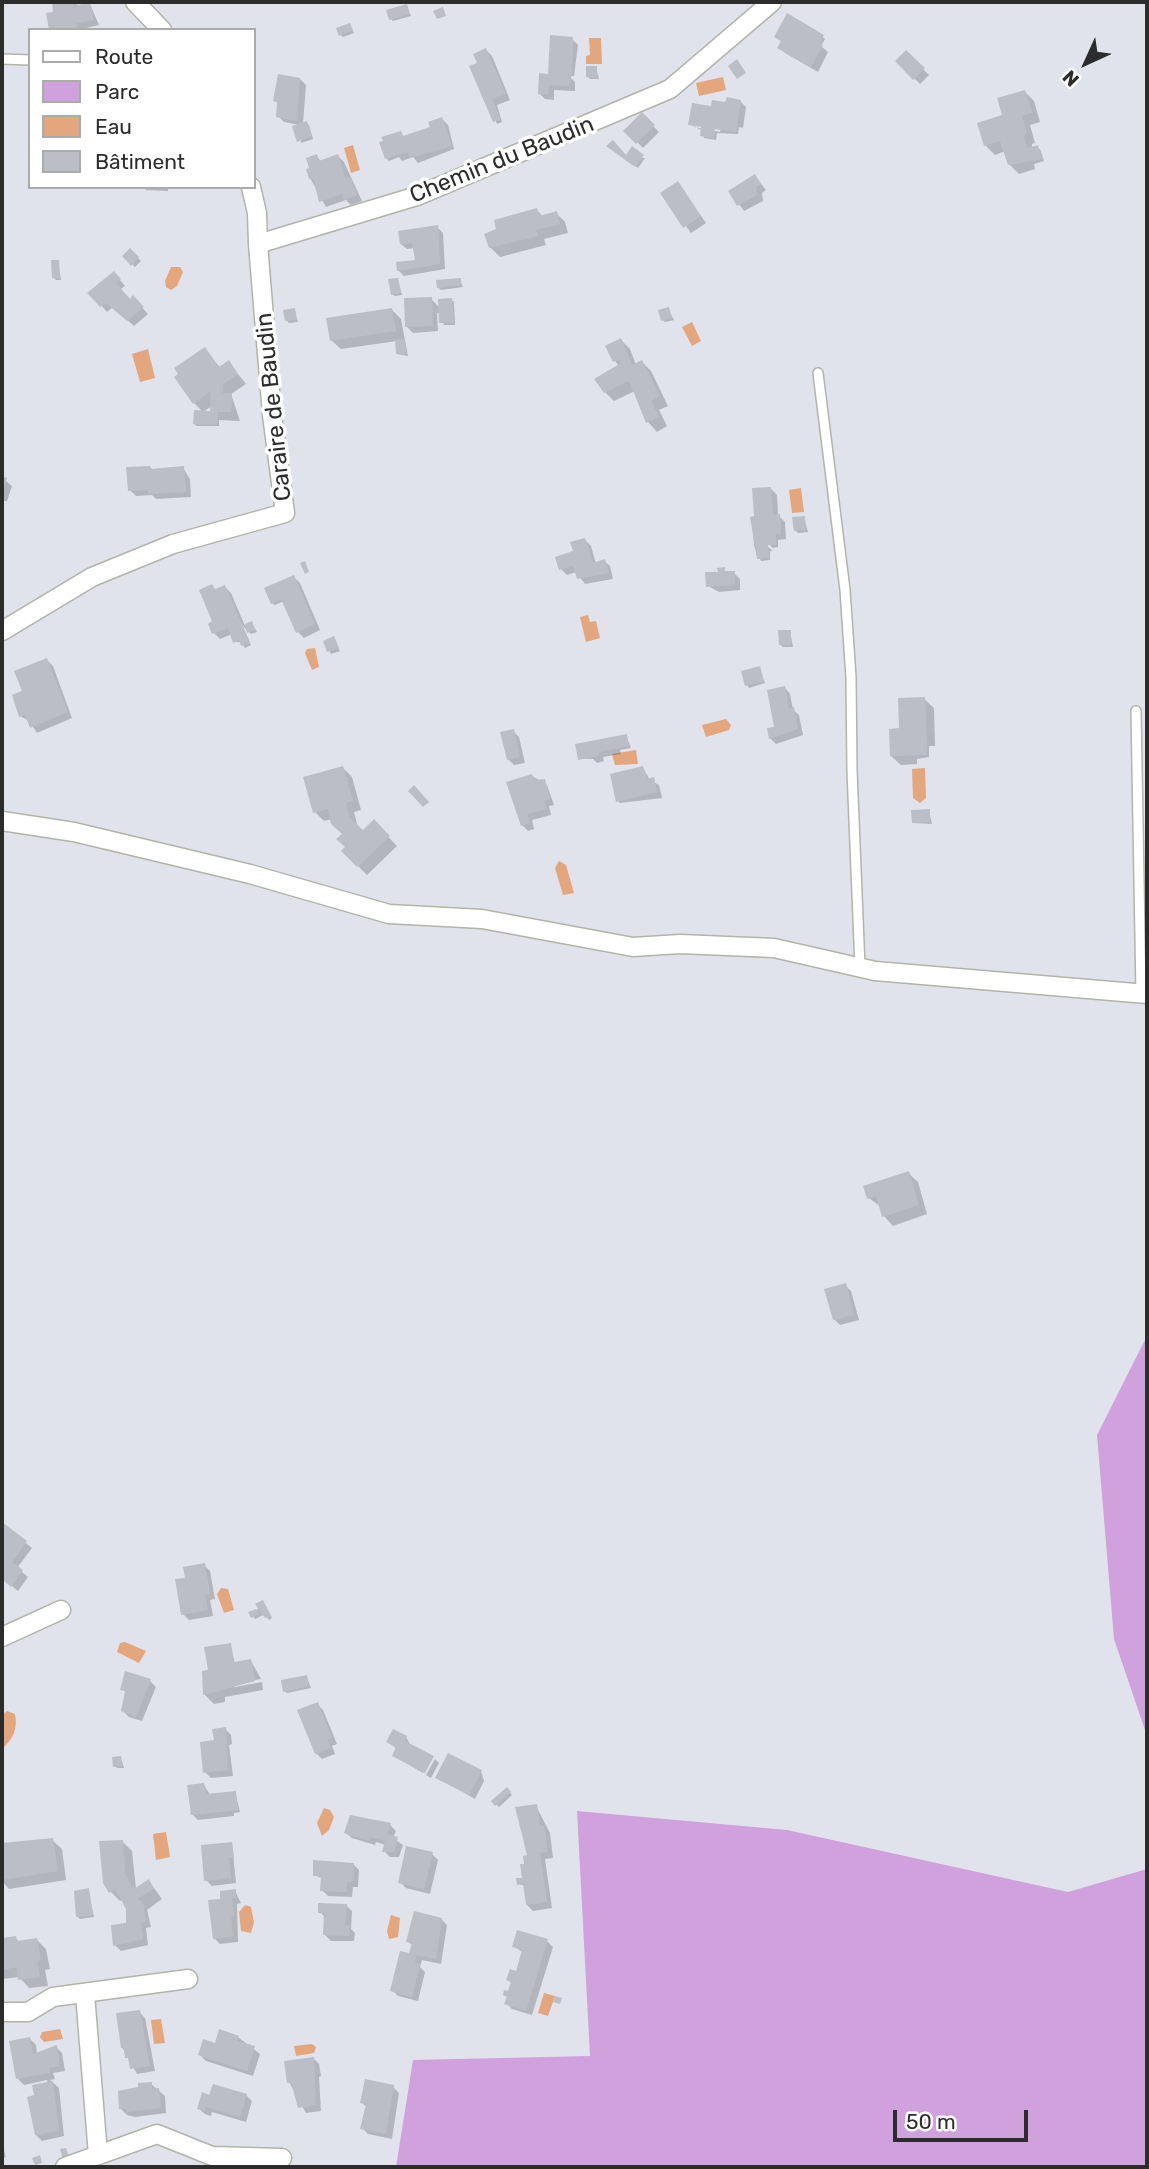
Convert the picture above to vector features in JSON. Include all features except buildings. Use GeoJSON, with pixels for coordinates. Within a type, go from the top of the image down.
{"type":"FeatureCollection","features":[{"type":"Feature","properties":{"kind":"street"},"geometry":{"type":"LineString","coordinates":[[135,2],[160,28]]}},
{"type":"Feature","properties":{"kind":"street","name":"Chemin du Baudin"},"geometry":{"type":"LineString","coordinates":[[258,244],[417,196],[670,89],[772,2]]}},
{"type":"Feature","properties":{"kind":"street"},"geometry":{"type":"LineString","coordinates":[[251,189],[257,213],[258,244]]}},
{"type":"Feature","properties":{"kind":"street","name":"Caraire de Baudin"},"geometry":{"type":"LineString","coordinates":[[2,631],[92,577],[173,544],[285,513],[272,415],[258,244]]}},
{"type":"Feature","properties":{"kind":"street"},"geometry":{"type":"LineString","coordinates":[[2,821],[74,832],[250,874],[389,914],[482,919],[633,947],[680,944],[774,948],[860,967],[1144,994]]}},
{"type":"Feature","properties":{"kind":"street"},"geometry":{"type":"LineString","coordinates":[[2,1637],[61,1610]]}},
{"type":"Feature","properties":{"kind":"street"},"geometry":{"type":"LineString","coordinates":[[2,2012],[28,2012],[52,1997],[188,1979]]}},
{"type":"Feature","properties":{"kind":"street"},"geometry":{"type":"LineString","coordinates":[[85,1994],[98,2155]]}},
{"type":"Feature","properties":{"kind":"street"},"geometry":{"type":"LineString","coordinates":[[65,2167],[158,2134],[212,2156],[282,2158]]}},
{"type":"Feature","properties":{"kind":"lane"},"geometry":{"type":"LineString","coordinates":[[2,60],[28,60]]}},
{"type":"Feature","properties":{"kind":"lane"},"geometry":{"type":"LineString","coordinates":[[818,373],[845,590],[851,677],[860,967]]}},
{"type":"Feature","properties":{"kind":"lane"},"geometry":{"type":"LineString","coordinates":[[1136,711],[1144,994]]}},
{"type":"Feature","properties":{"kind":"green space"},"geometry":{"type":"Polygon","coordinates":[[[1147,1336],[1147,1736],[1114,1639],[1097,1435],[1147,1336]]]}},
{"type":"Feature","properties":{"kind":"green space"},"geometry":{"type":"Polygon","coordinates":[[[577,1811],[787,1830],[1068,1892],[1147,1869],[1147,2167],[396,2167],[413,2060],[590,2056],[577,1811]]]}},
{"type":"Feature","properties":{"kind":"water"},"geometry":{"type":"Polygon","coordinates":[[[589,38],[601,38],[602,64],[586,64],[586,56],[590,55],[589,38]]]}},
{"type":"Feature","properties":{"kind":"water"},"geometry":{"type":"Polygon","coordinates":[[[723,77],[726,90],[699,96],[696,83],[723,77]]]}},
{"type":"Feature","properties":{"kind":"water"},"geometry":{"type":"Polygon","coordinates":[[[353,145],[360,170],[351,173],[344,148],[353,145]]]}},
{"type":"Feature","properties":{"kind":"water"},"geometry":{"type":"Polygon","coordinates":[[[171,267],[180,267],[183,272],[177,286],[171,290],[166,287],[165,281],[171,267]]]}},
{"type":"Feature","properties":{"kind":"water"},"geometry":{"type":"Polygon","coordinates":[[[692,322],[701,341],[692,346],[682,327],[692,322]]]}},
{"type":"Feature","properties":{"kind":"water"},"geometry":{"type":"Polygon","coordinates":[[[148,349],[155,378],[140,382],[132,354],[148,349]]]}},
{"type":"Feature","properties":{"kind":"water"},"geometry":{"type":"Polygon","coordinates":[[[801,488],[804,512],[792,513],[789,490],[801,488]]]}},
{"type":"Feature","properties":{"kind":"water"},"geometry":{"type":"Polygon","coordinates":[[[588,615],[590,622],[596,621],[600,638],[586,642],[580,617],[588,615]]]}},
{"type":"Feature","properties":{"kind":"water"},"geometry":{"type":"Polygon","coordinates":[[[315,648],[319,667],[312,670],[305,653],[307,649],[315,648]]]}},
{"type":"Feature","properties":{"kind":"water"},"geometry":{"type":"Polygon","coordinates":[[[726,719],[731,725],[729,730],[706,737],[702,725],[726,719]]]}},
{"type":"Feature","properties":{"kind":"water"},"geometry":{"type":"Polygon","coordinates":[[[636,750],[638,764],[615,765],[612,754],[636,750]]]}},
{"type":"Feature","properties":{"kind":"water"},"geometry":{"type":"Polygon","coordinates":[[[925,768],[926,798],[920,803],[913,798],[912,769],[925,768]]]}},
{"type":"Feature","properties":{"kind":"water"},"geometry":{"type":"Polygon","coordinates":[[[559,861],[566,865],[574,893],[563,895],[555,868],[559,861]]]}},
{"type":"Feature","properties":{"kind":"water"},"geometry":{"type":"Polygon","coordinates":[[[221,1588],[228,1589],[234,1610],[224,1613],[217,1594],[221,1588]]]}},
{"type":"Feature","properties":{"kind":"water"},"geometry":{"type":"Polygon","coordinates":[[[125,1642],[146,1651],[139,1663],[117,1652],[120,1643],[125,1642]]]}},
{"type":"Feature","properties":{"kind":"water"},"geometry":{"type":"Polygon","coordinates":[[[7,1711],[15,1714],[16,1724],[12,1737],[2,1749],[2,1715],[7,1711]]]}},
{"type":"Feature","properties":{"kind":"water"},"geometry":{"type":"Polygon","coordinates":[[[324,1808],[330,1810],[334,1817],[329,1830],[322,1836],[317,1823],[324,1808]]]}},
{"type":"Feature","properties":{"kind":"water"},"geometry":{"type":"Polygon","coordinates":[[[166,1832],[170,1857],[156,1860],[153,1834],[166,1832]]]}},
{"type":"Feature","properties":{"kind":"water"},"geometry":{"type":"Polygon","coordinates":[[[245,1905],[251,1907],[254,1922],[251,1933],[241,1931],[239,1912],[245,1905]]]}},
{"type":"Feature","properties":{"kind":"water"},"geometry":{"type":"Polygon","coordinates":[[[391,1915],[400,1918],[398,1937],[389,1939],[387,1931],[391,1915]]]}},
{"type":"Feature","properties":{"kind":"water"},"geometry":{"type":"Polygon","coordinates":[[[544,1993],[555,1996],[548,2016],[538,2013],[544,1993]]]}},
{"type":"Feature","properties":{"kind":"water"},"geometry":{"type":"Polygon","coordinates":[[[161,2019],[165,2043],[154,2044],[151,2020],[161,2019]]]}},
{"type":"Feature","properties":{"kind":"water"},"geometry":{"type":"Polygon","coordinates":[[[60,2029],[63,2039],[44,2042],[40,2037],[42,2032],[60,2029]]]}},
{"type":"Feature","properties":{"kind":"water"},"geometry":{"type":"Polygon","coordinates":[[[312,2044],[316,2047],[314,2053],[296,2056],[294,2046],[312,2044]]]}}]}
